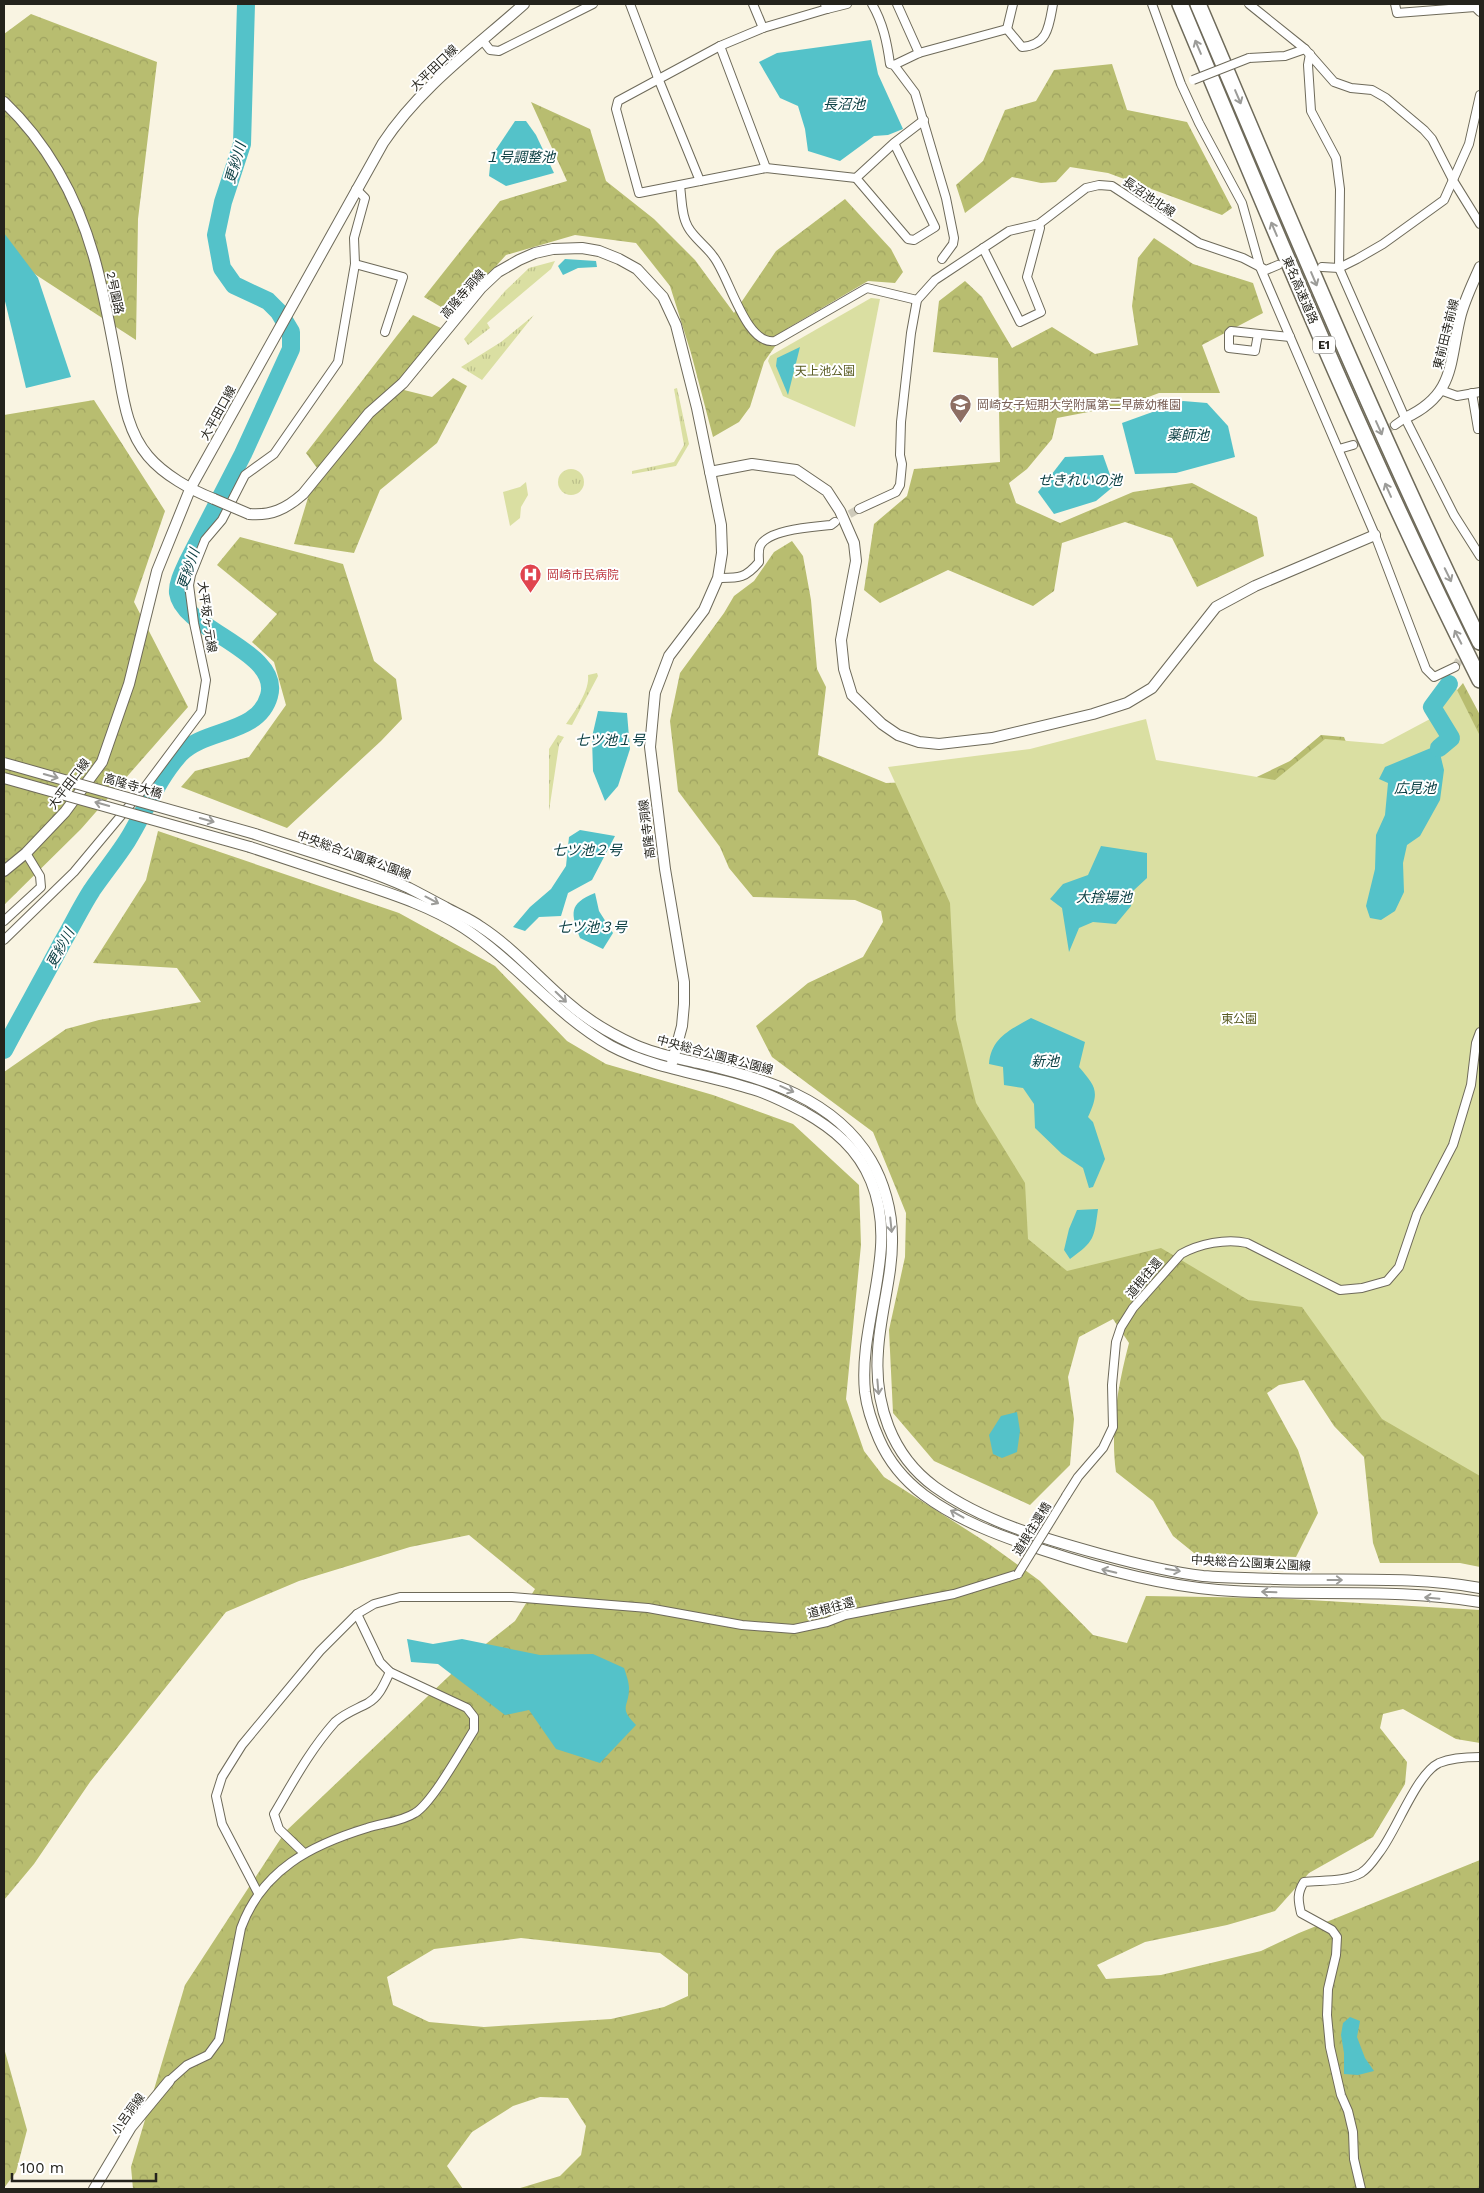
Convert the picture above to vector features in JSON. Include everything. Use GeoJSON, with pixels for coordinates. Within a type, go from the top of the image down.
{"type":"FeatureCollection","features":[{"type":"Feature","properties":{"kind":"highway","name":"東名高速道路"},"geometry":{"type":"LineString","coordinates":[[1180,4],[1332,364],[1407,532],[1480,680]]}},
{"type":"Feature","properties":{"kind":"highway","name":"東名高速道路"},"geometry":{"type":"LineString","coordinates":[[1198,4],[1348,358],[1424,526],[1480,642]]}},
{"type":"Feature","properties":{"kind":"street","name":"大平田口線"},"geometry":{"type":"LineString","coordinates":[[4,871],[26,854],[65,812],[102,762],[130,684],[157,571],[191,487],[356,189],[392,130],[435,81],[524,4]]}},
{"type":"Feature","properties":{"kind":"street"},"geometry":{"type":"LineString","coordinates":[[483,41],[490,50],[499,51],[593,4]]}},
{"type":"Feature","properties":{"kind":"street"},"geometry":{"type":"LineString","coordinates":[[630,4],[700,181]]}},
{"type":"Feature","properties":{"kind":"street"},"geometry":{"type":"LineString","coordinates":[[753,4],[763,28]]}},
{"type":"Feature","properties":{"kind":"street"},"geometry":{"type":"LineString","coordinates":[[847,4],[826,6],[763,28],[720,46],[618,101],[616,109],[639,193],[766,168],[856,178],[908,240],[914,240],[935,227],[894,143]]}},
{"type":"Feature","properties":{"kind":"street"},"geometry":{"type":"LineString","coordinates":[[872,4],[886,36],[890,64],[894,65],[915,93],[946,198],[954,238],[953,244],[942,259]]}},
{"type":"Feature","properties":{"kind":"street"},"geometry":{"type":"LineString","coordinates":[[897,4],[919,53]]}},
{"type":"Feature","properties":{"kind":"street"},"geometry":{"type":"LineString","coordinates":[[1007,29],[1013,4]]}},
{"type":"Feature","properties":{"kind":"street"},"geometry":{"type":"LineString","coordinates":[[1007,29],[1022,47],[1037,44],[1044,39],[1053,4]]}},
{"type":"Feature","properties":{"kind":"street"},"geometry":{"type":"LineString","coordinates":[[1152,4],[1181,84],[1199,123],[1242,203],[1260,267],[1375,535],[1426,669],[1434,677],[1455,667]]}},
{"type":"Feature","properties":{"kind":"street"},"geometry":{"type":"LineString","coordinates":[[1249,4],[1308,52],[1334,82],[1351,88],[1372,90],[1386,98],[1424,130],[1432,139],[1454,182],[1480,224]]}},
{"type":"Feature","properties":{"kind":"street"},"geometry":{"type":"LineString","coordinates":[[1395,4],[1397,13],[1475,7],[1480,12]]}},
{"type":"Feature","properties":{"kind":"street"},"geometry":{"type":"LineString","coordinates":[[894,65],[919,53],[1007,29]]}},
{"type":"Feature","properties":{"kind":"street"},"geometry":{"type":"LineString","coordinates":[[720,46],[766,168]]}},
{"type":"Feature","properties":{"kind":"street"},"geometry":{"type":"LineString","coordinates":[[1181,84],[1248,58],[1285,56],[1308,52]]}},
{"type":"Feature","properties":{"kind":"street"},"geometry":{"type":"LineString","coordinates":[[1308,52],[1311,111],[1315,123],[1336,158],[1340,189],[1339,268],[1405,418],[1454,515],[1480,556]]}},
{"type":"Feature","properties":{"kind":"street"},"geometry":{"type":"LineString","coordinates":[[1322,267],[1339,268],[1383,244],[1444,200],[1454,182],[1469,144],[1480,95]]}},
{"type":"Feature","properties":{"kind":"street","name":"2号園路"},"geometry":{"type":"LineString","coordinates":[[4,102],[26,125],[51,157],[68,188],[84,225],[105,304],[126,414],[133,433],[147,455],[158,466],[191,487],[249,514]]}},
{"type":"Feature","properties":{"kind":"street"},"geometry":{"type":"LineString","coordinates":[[856,178],[894,143],[924,120]]}},
{"type":"Feature","properties":{"kind":"street","name":"長沼池北線"},"geometry":{"type":"LineString","coordinates":[[917,300],[935,280],[1014,228],[1039,224],[1086,188],[1099,185],[1112,186],[1199,242],[1243,258],[1260,267]]}},
{"type":"Feature","properties":{"kind":"street"},"geometry":{"type":"LineString","coordinates":[[680,186],[684,217],[688,228],[714,256],[751,329],[764,340],[775,341],[867,288],[917,300],[911,333],[901,422],[900,455],[902,464],[900,485],[896,492],[859,509]]}},
{"type":"Feature","properties":{"kind":"street","name":"大平坂ヶ元線"},"geometry":{"type":"LineString","coordinates":[[4,940],[74,872],[145,787],[201,712],[206,680],[189,585],[191,575],[205,540],[222,520],[245,475],[274,454],[338,362],[355,264],[354,238],[365,198],[356,189]]}},
{"type":"Feature","properties":{"kind":"street"},"geometry":{"type":"LineString","coordinates":[[983,248],[1020,322],[1041,312],[1027,276],[1040,228],[1039,224]]}},
{"type":"Feature","properties":{"kind":"street","name":"高隆寺洞線"},"geometry":{"type":"LineString","coordinates":[[249,514],[263,515],[290,505],[303,494],[369,413],[403,383],[482,288],[498,272],[535,253],[553,249],[590,250],[618,259],[637,269],[663,297],[676,325],[697,408],[721,525],[722,553],[718,578],[704,610],[669,656],[655,693],[650,747],[665,869],[684,982],[683,1018],[672,1063]]}},
{"type":"Feature","properties":{"kind":"street"},"geometry":{"type":"LineString","coordinates":[[355,264],[403,277],[385,332]]}},
{"type":"Feature","properties":{"kind":"street"},"geometry":{"type":"LineString","coordinates":[[1260,267],[1266,270],[1278,266]]}},
{"type":"Feature","properties":{"kind":"street","name":"東前田寺前線"},"geometry":{"type":"LineString","coordinates":[[1405,418],[1421,410],[1433,400],[1448,378],[1461,317],[1480,267]]}},
{"type":"Feature","properties":{"kind":"street"},"geometry":{"type":"LineString","coordinates":[[1258,334],[1290,337]]}},
{"type":"Feature","properties":{"kind":"street"},"geometry":{"type":"LineString","coordinates":[[1440,390],[1457,396],[1476,393],[1478,428],[1480,428]]}},
{"type":"Feature","properties":{"kind":"street"},"geometry":{"type":"LineString","coordinates":[[1395,425],[1405,418]]}},
{"type":"Feature","properties":{"kind":"street"},"geometry":{"type":"LineString","coordinates":[[1339,449],[1353,445]]}},
{"type":"Feature","properties":{"kind":"street"},"geometry":{"type":"LineString","coordinates":[[710,472],[752,464],[796,470],[827,492],[840,511],[854,543],[856,561],[841,640],[844,669],[852,695],[882,724],[898,735],[919,742],[940,744],[992,738],[1092,714],[1127,703],[1152,688],[1216,608],[1255,586],[1375,535]]}},
{"type":"Feature","properties":{"kind":"street"},"geometry":{"type":"LineString","coordinates":[[718,578],[740,578],[750,572],[759,562],[758,549],[761,543],[787,530],[831,525],[835,522]]}},
{"type":"Feature","properties":{"kind":"street","name":"高隆寺大橋"},"geometry":{"type":"LineString","coordinates":[[4,763],[255,834]]}},
{"type":"Feature","properties":{"kind":"street"},"geometry":{"type":"LineString","coordinates":[[4,778],[250,847],[408,900],[460,926],[499,952],[560,1009],[611,1045],[643,1059],[672,1063],[754,1089],[784,1101],[831,1129],[856,1153],[871,1180],[878,1202],[882,1231],[880,1260],[866,1358],[865,1390],[870,1417],[892,1464],[905,1480],[928,1498],[1006,1538],[1103,1570],[1160,1582],[1218,1590],[1415,1596],[1480,1602]]}},
{"type":"Feature","properties":{"kind":"street","name":"中央総合公園東公園線"},"geometry":{"type":"LineString","coordinates":[[255,834],[409,888],[479,925],[514,952],[568,1004],[584,1016],[636,1046],[672,1063],[743,1074],[786,1088],[814,1103],[856,1138],[866,1152],[880,1179],[889,1208],[892,1239],[878,1349],[879,1401],[889,1433],[907,1461],[931,1484],[961,1504],[996,1522],[1024,1532],[1118,1558],[1201,1575],[1278,1579],[1386,1580],[1465,1585],[1480,1588]]}},
{"type":"Feature","properties":{"kind":"street"},"geometry":{"type":"LineString","coordinates":[[4,921],[41,887],[40,876],[26,854]]}},
{"type":"Feature","properties":{"kind":"street","name":"道根往還"},"geometry":{"type":"LineString","coordinates":[[1066,1496],[1078,1477],[1103,1448],[1113,1428],[1112,1385],[1116,1342],[1121,1327],[1149,1289],[1180,1254],[1190,1249],[1236,1240],[1247,1243],[1340,1290],[1362,1288],[1387,1281],[1399,1267],[1417,1214],[1453,1145],[1471,1085],[1476,1043],[1480,1032]]}},
{"type":"Feature","properties":{"kind":"street","name":"道根往還橋"},"geometry":{"type":"LineString","coordinates":[[1018,1574],[1066,1496]]}},
{"type":"Feature","properties":{"kind":"street","name":"道根往還"},"geometry":{"type":"LineString","coordinates":[[258,1893],[222,1824],[216,1796],[222,1777],[242,1745],[320,1651],[357,1614],[374,1604],[400,1597],[512,1597],[648,1608],[742,1625],[794,1629],[827,1622],[845,1615],[954,1594],[1018,1574]]}},
{"type":"Feature","properties":{"kind":"street"},"geometry":{"type":"LineString","coordinates":[[168,2081],[187,2065],[208,2055],[219,2040],[241,1928],[246,1913],[258,1893],[278,1871],[304,1854],[367,1828],[414,1814],[426,1804],[474,1730],[474,1717],[467,1708],[390,1672],[380,1662],[357,1614]]}},
{"type":"Feature","properties":{"kind":"street"},"geometry":{"type":"LineString","coordinates":[[304,1854],[279,1829],[274,1814],[307,1756],[337,1721],[350,1711],[369,1702],[381,1691],[390,1672]]}},
{"type":"Feature","properties":{"kind":"street"},"geometry":{"type":"LineString","coordinates":[[1361,2189],[1354,2159],[1353,2132],[1341,2095],[1330,2047],[1327,2015],[1328,1989],[1336,1955],[1337,1938],[1332,1930],[1300,1913],[1297,1899],[1300,1888],[1304,1882],[1342,1879],[1360,1873],[1384,1848],[1413,1794],[1430,1770],[1438,1764],[1462,1757],[1480,1756]]}},
{"type":"Feature","properties":{"kind":"street","name":"小呂洞線"},"geometry":{"type":"LineString","coordinates":[[94,2189],[131,2127],[168,2081]]}},
{"type":"Feature","properties":{"kind":"green space"},"geometry":{"type":"Polygon","coordinates":[[[31,14],[157,62],[138,219],[136,340],[4,254],[4,34],[31,14]]]}},
{"type":"Feature","properties":{"kind":"green space"},"geometry":{"type":"Polygon","coordinates":[[[1112,64],[1127,110],[1187,122],[1232,208],[1222,215],[1108,173],[1070,167],[1056,182],[1041,183],[1012,177],[965,213],[956,185],[983,161],[1005,110],[1036,101],[1054,70],[1112,64]]]}},
{"type":"Feature","properties":{"kind":"green space"},"geometry":{"type":"Polygon","coordinates":[[[531,102],[590,129],[606,181],[654,219],[695,260],[734,313],[776,251],[845,199],[891,249],[903,272],[895,283],[868,281],[788,328],[764,362],[750,407],[739,422],[713,437],[691,353],[670,286],[636,243],[575,235],[506,255],[453,314],[424,297],[500,201],[567,181],[531,102]]]}},
{"type":"Feature","properties":{"kind":"green space"},"geometry":{"type":"Polygon","coordinates":[[[1154,238],[1193,264],[1253,283],[1263,313],[1202,345],[1220,393],[1159,393],[1130,404],[1057,418],[1052,439],[1027,469],[1009,483],[1016,503],[1060,523],[1133,492],[1192,483],[1257,517],[1264,556],[1197,587],[1172,538],[1125,522],[1062,543],[1054,591],[1033,606],[948,570],[880,603],[864,590],[874,524],[907,496],[914,469],[1000,462],[998,358],[933,352],[939,301],[965,281],[982,297],[1012,348],[1052,327],[1095,354],[1138,345],[1132,306],[1138,258],[1154,238]]]}},
{"type":"Feature","properties":{"kind":"green space"},"geometry":{"type":"Polygon","coordinates":[[[555,261],[551,269],[487,323],[490,328],[468,345],[464,339],[505,291],[529,268],[555,261]]]}},
{"type":"Feature","properties":{"kind":"green space","name":"天上池公園"},"geometry":{"type":"Polygon","coordinates":[[[871,298],[880,299],[855,427],[783,396],[768,361],[770,356],[871,298]]]}},
{"type":"Feature","properties":{"kind":"green space"},"geometry":{"type":"Polygon","coordinates":[[[413,315],[443,329],[396,388],[432,397],[453,378],[467,386],[437,443],[380,490],[354,553],[294,544],[317,468],[306,453],[413,315]]]}},
{"type":"Feature","properties":{"kind":"green space"},"geometry":{"type":"Polygon","coordinates":[[[534,315],[482,380],[461,367],[501,342],[534,315]]]}},
{"type":"Feature","properties":{"kind":"green space"},"geometry":{"type":"Polygon","coordinates":[[[677,388],[689,444],[676,466],[632,474],[632,471],[674,462],[684,445],[674,389],[677,388]]]}},
{"type":"Feature","properties":{"kind":"green space"},"geometry":{"type":"Polygon","coordinates":[[[94,400],[165,511],[134,602],[188,707],[81,829],[4,905],[4,415],[94,400]]]}},
{"type":"Feature","properties":{"kind":"green space"},"geometry":{"type":"Polygon","coordinates":[[[571,469],[580,473],[584,482],[580,491],[571,495],[562,491],[558,482],[562,473],[571,469]]]}},
{"type":"Feature","properties":{"kind":"green space"},"geometry":{"type":"Polygon","coordinates":[[[526,482],[528,495],[521,507],[520,518],[510,526],[503,492],[520,487],[526,482]]]}},
{"type":"Feature","properties":{"kind":"green space"},"geometry":{"type":"Polygon","coordinates":[[[240,537],[343,564],[374,661],[396,679],[402,719],[381,741],[287,828],[181,787],[195,771],[249,757],[286,705],[274,662],[252,642],[277,614],[217,565],[240,537]]]}},
{"type":"Feature","properties":{"kind":"green space"},"geometry":{"type":"Polygon","coordinates":[[[792,541],[803,556],[811,600],[817,669],[826,687],[818,755],[886,783],[1152,772],[1242,784],[1290,761],[1321,735],[1344,737],[1368,797],[1463,683],[1480,715],[1480,1567],[1460,1563],[1380,1563],[1373,1543],[1364,1457],[1334,1426],[1304,1380],[1279,1385],[1267,1393],[1298,1450],[1318,1513],[1296,1557],[1194,1553],[1173,1536],[1153,1501],[1116,1472],[1114,1440],[1116,1407],[1129,1343],[1113,1319],[1079,1337],[1068,1377],[1074,1419],[1070,1465],[1030,1505],[934,1461],[893,1413],[889,1330],[905,1257],[906,1213],[873,1132],[772,1057],[756,1026],[808,983],[863,957],[883,922],[881,911],[855,900],[753,897],[729,868],[720,847],[678,791],[670,721],[680,673],[724,613],[734,596],[754,581],[774,552],[792,541]]]}},
{"type":"Feature","properties":{"kind":"green space"},"geometry":{"type":"Polygon","coordinates":[[[597,673],[598,676],[572,725],[566,724],[584,694],[588,675],[597,673]]]}},
{"type":"Feature","properties":{"kind":"green space","name":"東公園"},"geometry":{"type":"Polygon","coordinates":[[[1451,678],[1480,736],[1480,1476],[1382,1419],[1302,1307],[1248,1300],[1161,1248],[1067,1271],[1028,1239],[1025,1183],[976,1103],[956,1020],[950,903],[888,767],[1030,749],[1146,719],[1156,760],[1275,780],[1325,739],[1383,744],[1430,719],[1451,678]]]}},
{"type":"Feature","properties":{"kind":"green space"},"geometry":{"type":"Polygon","coordinates":[[[558,735],[564,737],[559,745],[549,811],[549,749],[558,735]]]}},
{"type":"Feature","properties":{"kind":"green space"},"geometry":{"type":"Polygon","coordinates":[[[158,831],[399,913],[495,966],[567,1041],[606,1064],[713,1095],[793,1124],[859,1185],[861,1245],[846,1399],[864,1451],[884,1477],[989,1544],[1040,1581],[1093,1635],[1127,1643],[1146,1596],[1275,1598],[1480,1610],[1480,1743],[1456,1739],[1403,1709],[1383,1714],[1380,1728],[1407,1762],[1405,1784],[1373,1837],[1309,1873],[1275,1911],[1227,1925],[1145,1942],[1097,1965],[1106,1979],[1161,1975],[1261,1951],[1299,1933],[1480,1860],[1480,2189],[517,2189],[560,2176],[581,2155],[586,2126],[568,2098],[540,2097],[513,2106],[472,2132],[447,2166],[463,2189],[133,2189],[131,2167],[185,1985],[285,1832],[468,1658],[515,1621],[535,1589],[469,1535],[410,1547],[299,1581],[226,1612],[90,1782],[34,1864],[4,1900],[4,1072],[66,1029],[99,1020],[201,1002],[177,968],[93,963],[146,880],[158,831]],[[521,1938],[434,1949],[387,1977],[393,2005],[429,2022],[484,2027],[611,2019],[664,2007],[688,1996],[688,1974],[660,1953],[521,1938]]]}},
{"type":"Feature","properties":{"kind":"green space"},"geometry":{"type":"Polygon","coordinates":[[[4,2048],[27,2130],[16,2172],[4,2188],[4,2048]]]}},
{"type":"Feature","properties":{"kind":"water","name":"長沼池"},"geometry":{"type":"Polygon","coordinates":[[[871,40],[878,74],[903,129],[888,135],[874,136],[840,161],[808,151],[805,129],[798,106],[780,98],[759,62],[777,53],[871,40]]]}},
{"type":"Feature","properties":{"kind":"water","name":"１号調整池"},"geometry":{"type":"Polygon","coordinates":[[[515,121],[526,121],[536,135],[554,173],[506,186],[489,176],[491,157],[515,121]]]}},
{"type":"Feature","properties":{"kind":"water"},"geometry":{"type":"Polygon","coordinates":[[[4,233],[38,278],[71,377],[26,388],[4,297],[4,233]]]}},
{"type":"Feature","properties":{"kind":"water"},"geometry":{"type":"Polygon","coordinates":[[[565,259],[596,261],[597,267],[578,268],[563,275],[558,266],[565,259]]]}},
{"type":"Feature","properties":{"kind":"water"},"geometry":{"type":"Polygon","coordinates":[[[800,347],[788,395],[776,366],[777,358],[800,347]]]}},
{"type":"Feature","properties":{"kind":"water","name":"薬師池"},"geometry":{"type":"Polygon","coordinates":[[[1183,401],[1207,403],[1228,426],[1235,457],[1176,473],[1135,474],[1122,423],[1183,401]]]}},
{"type":"Feature","properties":{"kind":"water","name":"せきれいの池"},"geometry":{"type":"Polygon","coordinates":[[[1103,455],[1114,486],[1096,501],[1054,514],[1038,492],[1065,457],[1103,455]]]}},
{"type":"Feature","properties":{"kind":"water","name":"七ツ池１号"},"geometry":{"type":"Polygon","coordinates":[[[598,711],[627,713],[630,749],[618,786],[605,801],[593,771],[592,737],[598,711]]]}},
{"type":"Feature","properties":{"kind":"water","name":"広見池"},"geometry":{"type":"Polygon","coordinates":[[[1438,745],[1444,770],[1440,800],[1420,836],[1407,845],[1403,863],[1404,892],[1395,911],[1381,920],[1370,918],[1366,906],[1375,869],[1376,835],[1385,815],[1388,783],[1379,779],[1385,767],[1438,745]]]}},
{"type":"Feature","properties":{"kind":"water","name":"七ツ池２号"},"geometry":{"type":"Polygon","coordinates":[[[580,830],[615,836],[592,880],[568,893],[561,916],[539,917],[525,931],[513,927],[530,907],[551,889],[566,866],[569,837],[580,830]]]}},
{"type":"Feature","properties":{"kind":"water","name":"大捨場池"},"geometry":{"type":"Polygon","coordinates":[[[1101,846],[1147,853],[1147,878],[1133,891],[1131,906],[1116,924],[1093,922],[1079,928],[1069,952],[1062,908],[1050,899],[1063,884],[1088,875],[1101,846]]]}},
{"type":"Feature","properties":{"kind":"water","name":"七ツ池３号"},"geometry":{"type":"Polygon","coordinates":[[[595,893],[599,911],[613,933],[603,949],[580,938],[574,916],[576,905],[595,893]]]}},
{"type":"Feature","properties":{"kind":"water","name":"新池"},"geometry":{"type":"Polygon","coordinates":[[[1031,1018],[1085,1042],[1079,1067],[1094,1090],[1094,1101],[1088,1117],[1093,1122],[1105,1159],[1093,1187],[1089,1188],[1083,1168],[1062,1154],[1035,1128],[1034,1104],[1023,1088],[1004,1085],[1003,1067],[989,1064],[993,1048],[998,1041],[1009,1031],[1031,1018]]]}},
{"type":"Feature","properties":{"kind":"water"},"geometry":{"type":"Polygon","coordinates":[[[1098,1209],[1092,1238],[1084,1248],[1070,1259],[1064,1250],[1069,1229],[1077,1210],[1098,1209]]]}},
{"type":"Feature","properties":{"kind":"water"},"geometry":{"type":"Polygon","coordinates":[[[1017,1412],[1020,1431],[1017,1452],[1002,1458],[993,1454],[989,1435],[1001,1416],[1017,1412]]]}},
{"type":"Feature","properties":{"kind":"water"},"geometry":{"type":"Polygon","coordinates":[[[407,1639],[433,1644],[462,1639],[540,1655],[593,1654],[624,1668],[629,1688],[626,1711],[636,1725],[600,1763],[556,1749],[529,1710],[505,1715],[438,1664],[411,1662],[407,1639]]]}},
{"type":"Feature","properties":{"kind":"water"},"geometry":{"type":"Polygon","coordinates":[[[1350,2017],[1360,2021],[1357,2037],[1365,2058],[1374,2071],[1358,2075],[1344,2074],[1344,2053],[1341,2035],[1343,2023],[1350,2017]]]}},
{"type":"Feature","properties":{"kind":"waterway","name":"更紗川"},"geometry":{"type":"LineString","coordinates":[[4,1050],[84,903],[134,830],[158,785],[172,764],[180,754],[203,739],[243,725],[254,718],[263,709],[269,696],[269,680],[261,666],[247,653],[196,618],[184,606],[178,593],[180,581],[188,561],[243,454],[291,349],[291,332],[279,312],[268,301],[234,285],[222,268],[216,235],[223,202],[242,144],[246,4]]}},
{"type":"Feature","properties":{"kind":"waterway"},"geometry":{"type":"LineString","coordinates":[[1439,748],[1451,738],[1432,707],[1449,684]]}},
{"type":"Feature","properties":{"kind":"tunnel"},"geometry":{"type":"LineString","coordinates":[[1353,445],[1395,425]]}},
{"type":"Feature","properties":{"kind":"tunnel"},"geometry":{"type":"LineString","coordinates":[[839,520],[859,509]]}},
{"type":"Feature","properties":{"kind":"tunnel"},"geometry":{"type":"LineString","coordinates":[[1455,667],[1466,650]]}},
{"type":"Feature","properties":{"kind":"place","name":"岡崎女子短期大学附属第二早蕨幼稚園"},"geometry":{"type":"Point","coordinates":[961,424]}},
{"type":"Feature","properties":{"kind":"place","name":"岡崎市民病院"},"geometry":{"type":"Point","coordinates":[531,594]}}]}
